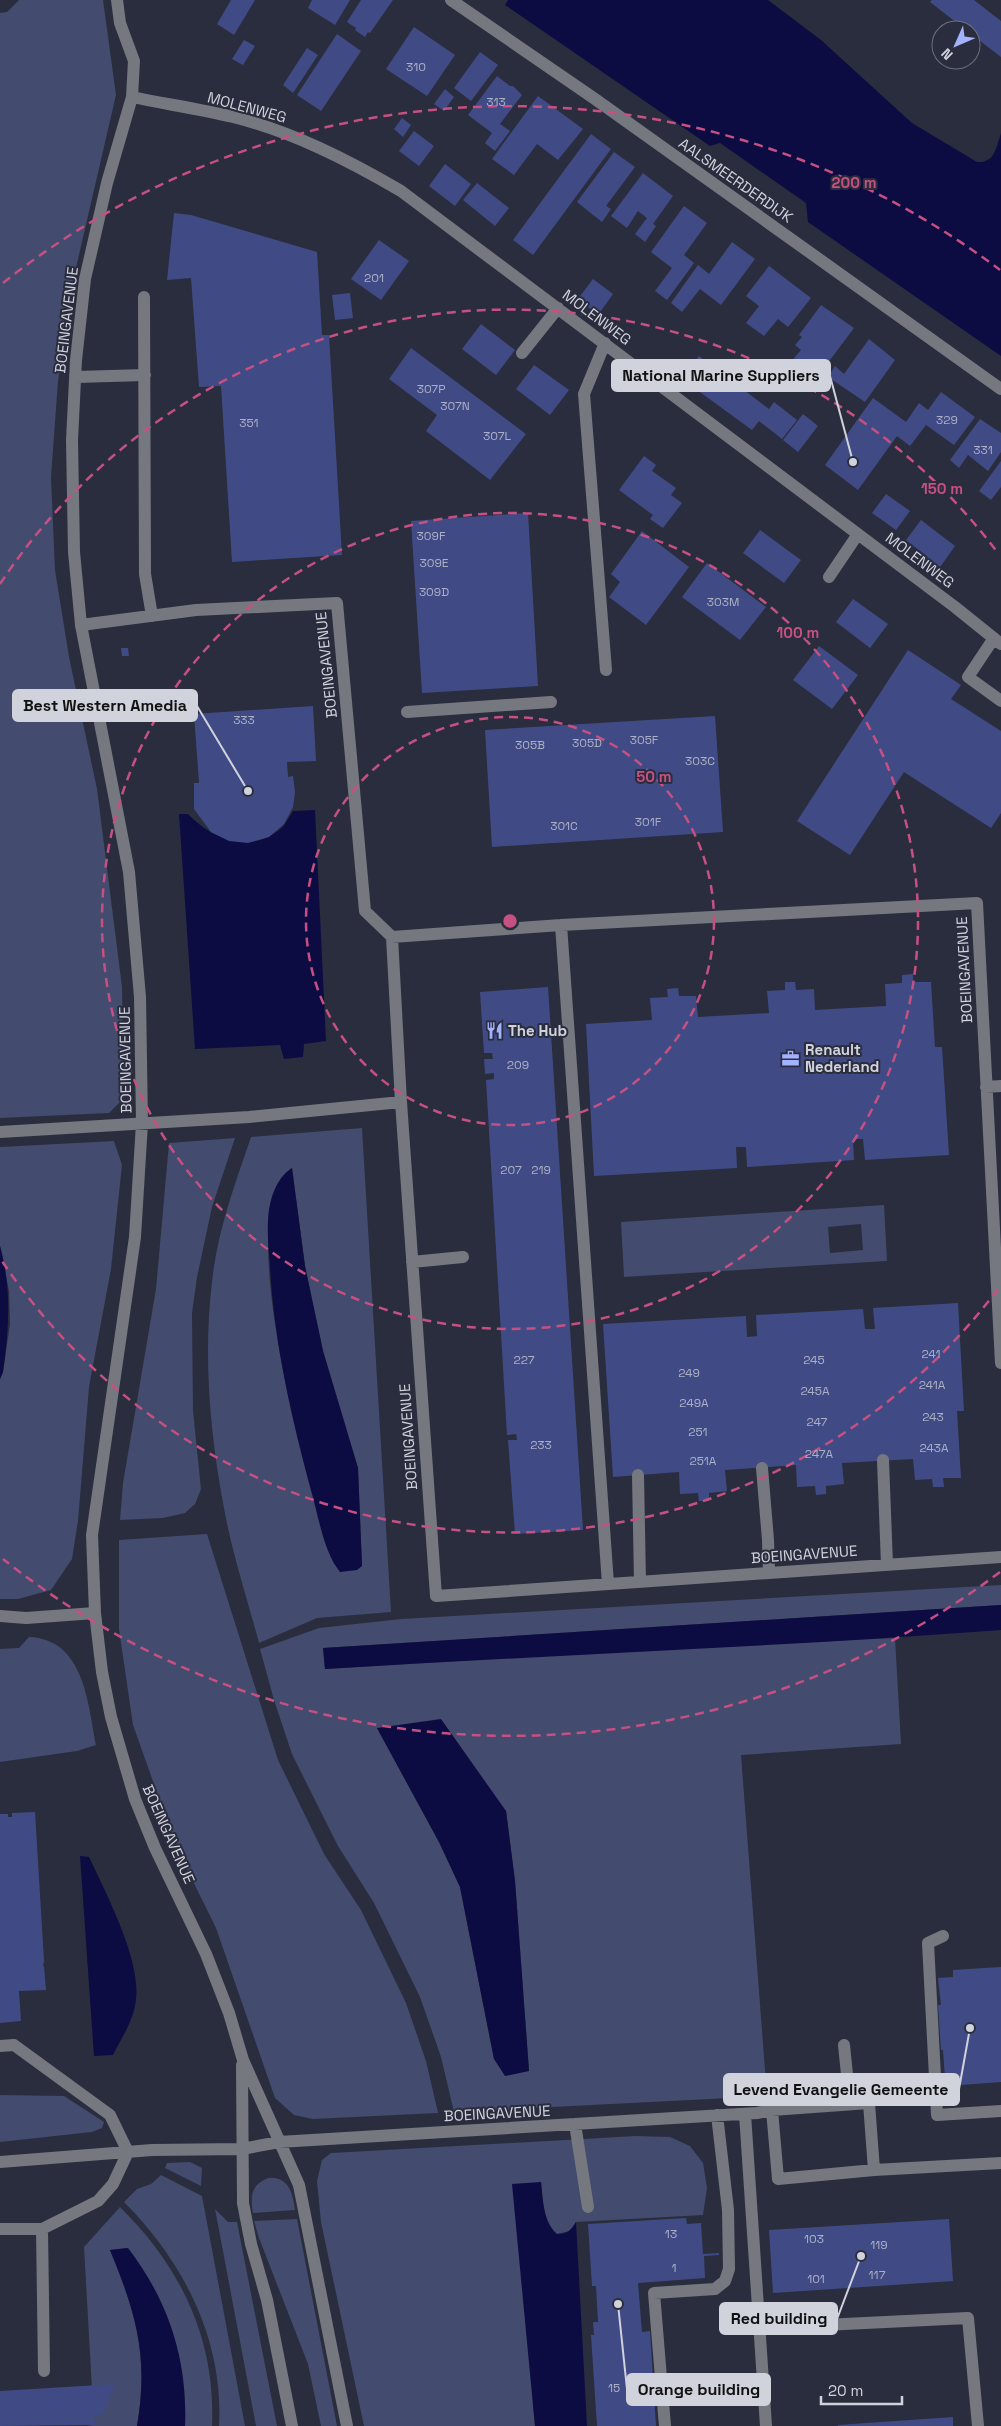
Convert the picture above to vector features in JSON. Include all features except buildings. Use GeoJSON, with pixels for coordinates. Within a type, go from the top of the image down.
{"type":"FeatureCollection","features":[{"type":"Feature","properties":{"kind":"street","name":"BOEINGAVENUE"},"geometry":{"type":"LineString","coordinates":[[117,0],[120,23],[134,61],[132,97],[107,183],[85,279],[72,440],[74,552],[81,625],[129,872],[140,997],[142,1123],[135,1237],[92,1535],[95,1613],[109,1708],[128,1778],[152,1840],[206,1954],[230,2013],[243,2060],[279,2142],[292,2166],[303,2200],[347,2426]]}},
{"type":"Feature","properties":{"kind":"street","name":"AALSMEERDERDIJK"},"geometry":{"type":"LineString","coordinates":[[451,0],[595,99],[1001,388]]}},
{"type":"Feature","properties":{"kind":"street","name":"MOLENWEG"},"geometry":{"type":"LineString","coordinates":[[132,97],[233,117],[294,137],[356,164],[401,191],[998,641]]}},
{"type":"Feature","properties":{"kind":"street"},"geometry":{"type":"LineString","coordinates":[[144,297],[145,574],[152,616]]}},
{"type":"Feature","properties":{"kind":"street"},"geometry":{"type":"LineString","coordinates":[[522,353],[558,308]]}},
{"type":"Feature","properties":{"kind":"street"},"geometry":{"type":"LineString","coordinates":[[604,343],[584,394],[606,670]]}},
{"type":"Feature","properties":{"kind":"street"},"geometry":{"type":"LineString","coordinates":[[76,377],[145,375]]}},
{"type":"Feature","properties":{"kind":"street"},"geometry":{"type":"LineString","coordinates":[[828,577],[858,534]]}},
{"type":"Feature","properties":{"kind":"street","name":"BOEINGAVENUE"},"geometry":{"type":"LineString","coordinates":[[81,625],[196,610],[337,603],[365,911],[392,937],[401,1102],[436,1596],[1001,1557]]}},
{"type":"Feature","properties":{"kind":"street"},"geometry":{"type":"LineString","coordinates":[[998,641],[968,677],[1001,701]]}},
{"type":"Feature","properties":{"kind":"street"},"geometry":{"type":"LineString","coordinates":[[407,712],[551,702]]}},
{"type":"Feature","properties":{"kind":"street","name":"BOEINGAVENUE"},"geometry":{"type":"LineString","coordinates":[[392,937],[561,925],[977,902],[1001,1363]]}},
{"type":"Feature","properties":{"kind":"street"},"geometry":{"type":"LineString","coordinates":[[561,925],[608,1584]]}},
{"type":"Feature","properties":{"kind":"street"},"geometry":{"type":"LineString","coordinates":[[986,1087],[1001,1086]]}},
{"type":"Feature","properties":{"kind":"street","name":"BOEINGAVENUE"},"geometry":{"type":"LineString","coordinates":[[142,1123],[249,1118],[401,1102]]}},
{"type":"Feature","properties":{"kind":"street"},"geometry":{"type":"LineString","coordinates":[[0,1132],[142,1123]]}},
{"type":"Feature","properties":{"kind":"street"},"geometry":{"type":"LineString","coordinates":[[412,1262],[463,1257]]}},
{"type":"Feature","properties":{"kind":"street"},"geometry":{"type":"LineString","coordinates":[[883,1460],[887,1565]]}},
{"type":"Feature","properties":{"kind":"street"},"geometry":{"type":"LineString","coordinates":[[762,1468],[768,1573]]}},
{"type":"Feature","properties":{"kind":"street"},"geometry":{"type":"LineString","coordinates":[[638,1475],[640,1582]]}},
{"type":"Feature","properties":{"kind":"street"},"geometry":{"type":"LineString","coordinates":[[0,1616],[26,1618],[95,1613]]}},
{"type":"Feature","properties":{"kind":"street"},"geometry":{"type":"LineString","coordinates":[[944,1936],[928,1943],[937,2115],[1001,2111]]}},
{"type":"Feature","properties":{"kind":"street"},"geometry":{"type":"LineString","coordinates":[[844,2044],[850,2104]]}},
{"type":"Feature","properties":{"kind":"street"},"geometry":{"type":"LineString","coordinates":[[0,2046],[14,2045],[110,2115],[128,2152],[113,2184],[98,2201],[42,2229],[0,2228]]}},
{"type":"Feature","properties":{"kind":"street","name":"BOEINGAVENUE"},"geometry":{"type":"LineString","coordinates":[[243,2060],[242,2185],[246,2217],[267,2300],[292,2426]]}},
{"type":"Feature","properties":{"kind":"street","name":"BOEINGAVENUE"},"geometry":{"type":"LineString","coordinates":[[0,2162],[167,2149],[242,2149],[279,2142],[745,2114],[772,2110],[869,2103],[874,2170]]}},
{"type":"Feature","properties":{"kind":"street"},"geometry":{"type":"LineString","coordinates":[[772,2110],[778,2179],[874,2170],[1001,2163]]}},
{"type":"Feature","properties":{"kind":"street"},"geometry":{"type":"LineString","coordinates":[[745,2114],[766,2426]]}},
{"type":"Feature","properties":{"kind":"street"},"geometry":{"type":"LineString","coordinates":[[665,2426],[654,2293],[715,2289],[725,2280],[730,2269],[728,2210],[717,2115]]}},
{"type":"Feature","properties":{"kind":"street"},"geometry":{"type":"LineString","coordinates":[[575,2124],[588,2207]]}},
{"type":"Feature","properties":{"kind":"street"},"geometry":{"type":"LineString","coordinates":[[42,2229],[44,2371]]}},
{"type":"Feature","properties":{"kind":"street"},"geometry":{"type":"LineString","coordinates":[[760,2328],[968,2318],[978,2426]]}},
{"type":"Feature","properties":{"kind":"shaded area"},"geometry":{"type":"Polygon","coordinates":[[[19,0],[103,0],[116,95],[72,285],[58,381],[51,477],[55,570],[69,657],[97,789],[122,987],[124,1098],[109,1113],[0,1118],[0,13],[7,12],[19,0]]]}},
{"type":"Feature","properties":{"kind":"shaded area"},"geometry":{"type":"Polygon","coordinates":[[[508,0],[768,0],[821,40],[912,123],[977,162],[988,160],[994,154],[1001,133],[1001,356],[808,222],[806,203],[720,143],[710,146],[505,5],[508,0]]]}},
{"type":"Feature","properties":{"kind":"shaded area"},"geometry":{"type":"Polygon","coordinates":[[[315,810],[326,1041],[304,1044],[303,1057],[284,1059],[280,1045],[195,1049],[179,814],[188,814],[198,823],[219,836],[243,842],[267,837],[285,824],[293,811],[315,810]]]}},
{"type":"Feature","properties":{"kind":"shaded area"},"geometry":{"type":"Polygon","coordinates":[[[362,1128],[391,1612],[317,1618],[259,1643],[227,1525],[215,1452],[208,1367],[209,1310],[214,1263],[227,1208],[251,1137],[362,1128]],[[292,1168],[274,1194],[268,1238],[271,1294],[281,1357],[309,1481],[334,1564],[362,1566],[358,1468],[323,1351],[305,1266],[292,1168]]]}},
{"type":"Feature","properties":{"kind":"shaded area"},"geometry":{"type":"Polygon","coordinates":[[[235,1138],[212,1207],[197,1277],[192,1313],[193,1411],[201,1489],[195,1504],[185,1513],[163,1518],[120,1520],[123,1483],[156,1289],[169,1143],[235,1138]]]}},
{"type":"Feature","properties":{"kind":"shaded area"},"geometry":{"type":"Polygon","coordinates":[[[114,1141],[122,1165],[111,1269],[89,1387],[78,1521],[72,1559],[51,1590],[18,1599],[0,1599],[0,1379],[3,1372],[10,1324],[9,1291],[0,1246],[0,1147],[114,1141]]]}},
{"type":"Feature","properties":{"kind":"shaded area"},"geometry":{"type":"Polygon","coordinates":[[[292,1168],[305,1266],[323,1351],[358,1468],[362,1566],[357,1570],[340,1572],[334,1564],[326,1545],[298,1438],[275,1324],[268,1221],[270,1206],[277,1184],[292,1168]]]}},
{"type":"Feature","properties":{"kind":"shaded area"},"geometry":{"type":"Polygon","coordinates":[[[884,1205],[887,1261],[624,1277],[621,1222],[884,1205]],[[861,1224],[828,1227],[830,1253],[863,1250],[861,1224]]]}},
{"type":"Feature","properties":{"kind":"shaded area"},"geometry":{"type":"Polygon","coordinates":[[[0,1246],[8,1293],[8,1325],[3,1372],[0,1379],[0,1246]]]}},
{"type":"Feature","properties":{"kind":"shaded area"},"geometry":{"type":"Polygon","coordinates":[[[207,1534],[278,1760],[324,1854],[361,1910],[406,2003],[426,2061],[438,2113],[313,2119],[294,2115],[275,2098],[216,1928],[177,1849],[133,1725],[119,1629],[119,1540],[207,1534]]]}},
{"type":"Feature","properties":{"kind":"shaded area"},"geometry":{"type":"Polygon","coordinates":[[[1001,1585],[1001,1605],[323,1648],[325,1669],[604,1652],[895,1638],[901,1744],[741,1755],[767,2096],[454,2112],[441,2057],[420,1997],[374,1903],[338,1846],[292,1754],[260,1649],[319,1628],[401,1619],[1001,1585]],[[377,1728],[439,1842],[460,1887],[494,2059],[529,2071],[515,1881],[506,1811],[377,1728]]]}},
{"type":"Feature","properties":{"kind":"shaded area"},"geometry":{"type":"Polygon","coordinates":[[[1001,1605],[1001,1630],[917,1636],[325,1669],[323,1648],[1001,1605]]]}},
{"type":"Feature","properties":{"kind":"shaded area"},"geometry":{"type":"Polygon","coordinates":[[[29,1637],[47,1640],[62,1649],[72,1661],[86,1693],[96,1745],[77,1751],[0,1762],[0,1649],[19,1648],[29,1637]]]}},
{"type":"Feature","properties":{"kind":"shaded area"},"geometry":{"type":"Polygon","coordinates":[[[441,1719],[506,1811],[515,1881],[529,2071],[505,2076],[494,2059],[460,1887],[439,1842],[377,1728],[441,1719]]]}},
{"type":"Feature","properties":{"kind":"shaded area"},"geometry":{"type":"Polygon","coordinates":[[[80,1856],[89,1857],[113,1907],[128,1946],[136,1983],[136,1999],[133,2014],[113,2055],[94,2056],[80,1856]]]}},
{"type":"Feature","properties":{"kind":"shaded area"},"geometry":{"type":"Polygon","coordinates":[[[0,2095],[64,2096],[104,2122],[102,2128],[92,2132],[0,2142],[0,2095]]]}},
{"type":"Feature","properties":{"kind":"shaded area"},"geometry":{"type":"Polygon","coordinates":[[[636,2136],[670,2137],[690,2146],[703,2163],[707,2188],[703,2215],[576,2222],[570,2231],[557,2234],[546,2217],[541,2182],[533,2403],[535,2426],[364,2426],[321,2222],[317,2181],[322,2160],[331,2153],[636,2136]]]}},
{"type":"Feature","properties":{"kind":"shaded area"},"geometry":{"type":"Polygon","coordinates":[[[190,2162],[202,2168],[201,2186],[165,2168],[167,2163],[190,2162]]]}},
{"type":"Feature","properties":{"kind":"shaded area"},"geometry":{"type":"Polygon","coordinates":[[[161,2175],[202,2196],[245,2426],[219,2426],[219,2394],[215,2364],[207,2334],[196,2305],[182,2277],[165,2250],[146,2225],[124,2202],[137,2189],[151,2184],[161,2175]]]}},
{"type":"Feature","properties":{"kind":"shaded area"},"geometry":{"type":"Polygon","coordinates":[[[268,2178],[281,2180],[289,2187],[295,2210],[253,2213],[253,2192],[258,2184],[268,2178]]]}},
{"type":"Feature","properties":{"kind":"shaded area"},"geometry":{"type":"Polygon","coordinates":[[[541,2182],[544,2210],[552,2229],[557,2234],[564,2233],[571,2229],[576,2222],[587,2426],[535,2426],[512,2184],[541,2182]]]}},
{"type":"Feature","properties":{"kind":"shaded area"},"geometry":{"type":"Polygon","coordinates":[[[120,2207],[161,2254],[177,2280],[190,2307],[201,2335],[208,2364],[212,2394],[212,2426],[185,2426],[185,2401],[182,2377],[178,2354],[165,2310],[142,2269],[127,2248],[110,2250],[127,2294],[138,2336],[142,2378],[137,2426],[87,2426],[94,2425],[84,2247],[120,2207]]]}},
{"type":"Feature","properties":{"kind":"shaded area"},"geometry":{"type":"Polygon","coordinates":[[[215,2209],[228,2222],[237,2222],[277,2426],[256,2426],[215,2209]]]}},
{"type":"Feature","properties":{"kind":"shaded area"},"geometry":{"type":"Polygon","coordinates":[[[297,2219],[337,2426],[321,2426],[308,2364],[254,2221],[297,2219]]]}},
{"type":"Feature","properties":{"kind":"shaded area"},"geometry":{"type":"Polygon","coordinates":[[[128,2248],[154,2288],[173,2332],[183,2378],[185,2426],[137,2426],[142,2378],[138,2336],[127,2294],[110,2250],[128,2248]]]}},
{"type":"Feature","properties":{"kind":"place","name":"National Marine Suppliers"},"geometry":{"type":"Point","coordinates":[853,462]}},
{"type":"Feature","properties":{"kind":"place","name":"Best Western Amedia"},"geometry":{"type":"Point","coordinates":[248,791]}},
{"type":"Feature","properties":{"kind":"place","name":"The Hub"},"geometry":{"type":"Point","coordinates":[494,1030]}},
{"type":"Feature","properties":{"kind":"place","name":"Renault Nederland"},"geometry":{"type":"Point","coordinates":[791,1058]}},
{"type":"Feature","properties":{"kind":"place","name":"Levend Evangelie Gemeente"},"geometry":{"type":"Point","coordinates":[970,2028]}},
{"type":"Feature","properties":{"kind":"place","name":"Red building"},"geometry":{"type":"Point","coordinates":[861,2256]}},
{"type":"Feature","properties":{"kind":"place","name":"Orange building"},"geometry":{"type":"Point","coordinates":[618,2304]}}]}
